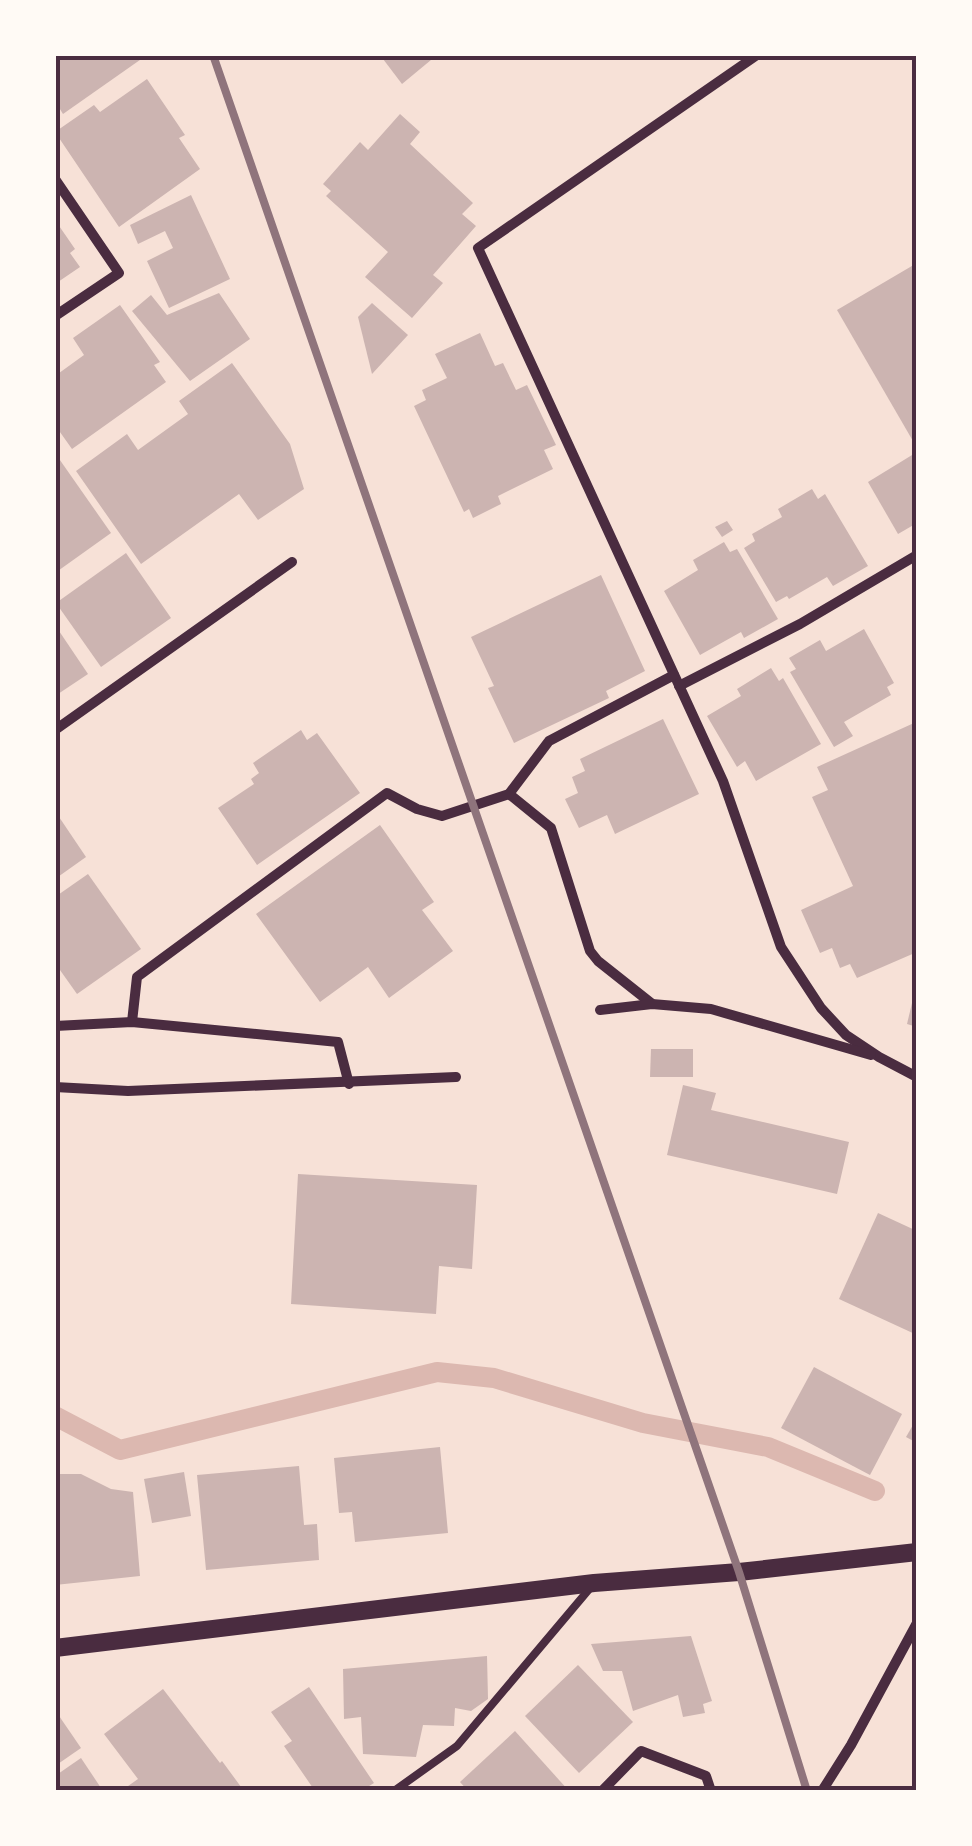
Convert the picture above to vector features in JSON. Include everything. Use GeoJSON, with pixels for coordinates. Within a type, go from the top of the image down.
{"type":"FeatureCollection","features":[{"type":"Feature","properties":{"kind":"street"},"geometry":{"type":"LineString","coordinates":[[757,55],[478,248],[723,781],[781,947],[821,1008],[846,1035],[917,1076]]}},
{"type":"Feature","properties":{"kind":"street"},"geometry":{"type":"LineString","coordinates":[[55,179],[120,273],[55,316]]}},
{"type":"Feature","properties":{"kind":"street"},"geometry":{"type":"LineString","coordinates":[[132,1022],[137,977],[386,793],[417,809],[442,816],[509,794],[550,740],[800,624],[917,554]]}},
{"type":"Feature","properties":{"kind":"street"},"geometry":{"type":"LineString","coordinates":[[55,730],[292,562]]}},
{"type":"Feature","properties":{"kind":"street"},"geometry":{"type":"LineString","coordinates":[[509,794],[551,828],[590,950],[598,961],[652,1004]]}},
{"type":"Feature","properties":{"kind":"street"},"geometry":{"type":"LineString","coordinates":[[600,1010],[652,1004],[711,1009],[879,1057]]}},
{"type":"Feature","properties":{"kind":"street"},"geometry":{"type":"LineString","coordinates":[[55,1026],[132,1022],[338,1042],[350,1084]]}},
{"type":"Feature","properties":{"kind":"street"},"geometry":{"type":"LineString","coordinates":[[55,1087],[128,1091],[456,1077]]}},
{"type":"Feature","properties":{"kind":"street"},"geometry":{"type":"LineString","coordinates":[[55,1648],[594,1584],[917,1552]]}},
{"type":"Feature","properties":{"kind":"street"},"geometry":{"type":"LineString","coordinates":[[822,1791],[917,1623]]}},
{"type":"Feature","properties":{"kind":"street"},"geometry":{"type":"LineString","coordinates":[[602,1791],[641,1750],[706,1776],[711,1791]]}},
{"type":"Feature","properties":{"kind":"lane"},"geometry":{"type":"LineString","coordinates":[[394,1791],[457,1746],[594,1584]]}},
{"type":"Feature","properties":{"kind":"building"},"geometry":{"type":"Polygon","coordinates":[[[55,55],[147,55],[63,114],[55,101],[55,55]]]}},
{"type":"Feature","properties":{"kind":"building"},"geometry":{"type":"Polygon","coordinates":[[[380,55],[437,55],[402,84],[380,55]]]}},
{"type":"Feature","properties":{"kind":"building"},"geometry":{"type":"Polygon","coordinates":[[[147,79],[185,135],[179,138],[200,169],[119,227],[55,132],[94,105],[100,112],[147,79]]]}},
{"type":"Feature","properties":{"kind":"building"},"geometry":{"type":"Polygon","coordinates":[[[400,114],[420,132],[410,144],[473,203],[462,214],[476,226],[433,275],[443,283],[412,318],[365,277],[388,252],[326,196],[331,191],[323,184],[360,142],[368,150],[400,114]]]}},
{"type":"Feature","properties":{"kind":"building"},"geometry":{"type":"Polygon","coordinates":[[[191,195],[230,279],[169,308],[147,261],[173,248],[165,231],[138,244],[130,225],[191,195]]]}},
{"type":"Feature","properties":{"kind":"building"},"geometry":{"type":"Polygon","coordinates":[[[55,220],[75,249],[70,253],[80,267],[58,282],[55,278],[55,220]]]}},
{"type":"Feature","properties":{"kind":"building"},"geometry":{"type":"Polygon","coordinates":[[[917,263],[917,448],[837,310],[917,263]]]}},
{"type":"Feature","properties":{"kind":"building"},"geometry":{"type":"Polygon","coordinates":[[[219,293],[250,339],[190,381],[132,311],[151,295],[167,315],[219,293]]]}},
{"type":"Feature","properties":{"kind":"building"},"geometry":{"type":"Polygon","coordinates":[[[372,303],[408,335],[372,374],[358,317],[372,303]]]}},
{"type":"Feature","properties":{"kind":"building"},"geometry":{"type":"Polygon","coordinates":[[[120,305],[160,362],[154,365],[166,382],[72,449],[55,425],[55,376],[84,355],[73,338],[120,305]]]}},
{"type":"Feature","properties":{"kind":"building"},"geometry":{"type":"Polygon","coordinates":[[[480,333],[495,366],[503,363],[516,390],[527,385],[556,445],[544,450],[553,469],[498,496],[501,504],[473,518],[469,509],[464,512],[414,406],[426,400],[422,390],[447,378],[435,354],[480,333]]]}},
{"type":"Feature","properties":{"kind":"building"},"geometry":{"type":"Polygon","coordinates":[[[232,363],[290,444],[304,489],[258,520],[239,494],[141,564],[76,471],[127,434],[138,450],[188,414],[179,401],[232,363]]]}},
{"type":"Feature","properties":{"kind":"building"},"geometry":{"type":"Polygon","coordinates":[[[917,452],[917,523],[898,534],[868,482],[917,452]]]}},
{"type":"Feature","properties":{"kind":"building"},"geometry":{"type":"Polygon","coordinates":[[[55,453],[111,533],[55,573],[55,453]]]}},
{"type":"Feature","properties":{"kind":"building"},"geometry":{"type":"Polygon","coordinates":[[[812,489],[818,499],[825,494],[868,566],[833,586],[827,577],[789,599],[787,596],[776,602],[744,548],[755,541],[752,534],[782,517],[778,509],[812,489]]]}},
{"type":"Feature","properties":{"kind":"building"},"geometry":{"type":"Polygon","coordinates":[[[727,521],[733,530],[722,537],[715,527],[727,521]]]}},
{"type":"Feature","properties":{"kind":"building"},"geometry":{"type":"Polygon","coordinates":[[[724,542],[730,552],[737,549],[778,619],[744,638],[741,632],[700,655],[664,591],[698,570],[693,560],[724,542]]]}},
{"type":"Feature","properties":{"kind":"building"},"geometry":{"type":"Polygon","coordinates":[[[126,553],[171,618],[101,667],[56,603],[126,553]]]}},
{"type":"Feature","properties":{"kind":"building"},"geometry":{"type":"Polygon","coordinates":[[[601,575],[645,671],[606,691],[609,698],[514,743],[488,688],[494,686],[471,637],[601,575]]]}},
{"type":"Feature","properties":{"kind":"building"},"geometry":{"type":"Polygon","coordinates":[[[55,625],[88,674],[55,696],[55,625]]]}},
{"type":"Feature","properties":{"kind":"building"},"geometry":{"type":"Polygon","coordinates":[[[864,629],[894,683],[887,687],[891,695],[844,722],[853,736],[834,747],[790,672],[796,669],[789,658],[820,640],[826,651],[864,629]]]}},
{"type":"Feature","properties":{"kind":"building"},"geometry":{"type":"Polygon","coordinates":[[[771,668],[779,681],[783,678],[821,744],[756,781],[745,761],[737,767],[707,716],[741,696],[737,689],[771,668]]]}},
{"type":"Feature","properties":{"kind":"building"},"geometry":{"type":"Polygon","coordinates":[[[663,719],[699,794],[615,834],[607,815],[579,828],[565,799],[578,793],[572,777],[585,771],[580,759],[663,719]]]}},
{"type":"Feature","properties":{"kind":"building"},"geometry":{"type":"Polygon","coordinates":[[[914,723],[917,933],[912,935],[917,952],[857,978],[850,964],[840,968],[832,948],[820,953],[801,910],[853,886],[812,797],[828,790],[817,767],[914,723]]]}},
{"type":"Feature","properties":{"kind":"building"},"geometry":{"type":"Polygon","coordinates":[[[301,730],[307,740],[317,733],[360,793],[257,865],[218,808],[254,784],[251,779],[259,773],[253,763],[301,730]]]}},
{"type":"Feature","properties":{"kind":"building"},"geometry":{"type":"Polygon","coordinates":[[[55,811],[86,857],[55,879],[55,811]]]}},
{"type":"Feature","properties":{"kind":"building"},"geometry":{"type":"Polygon","coordinates":[[[380,825],[434,902],[422,910],[453,951],[389,998],[368,967],[320,1002],[256,914],[380,825]]]}},
{"type":"Feature","properties":{"kind":"building"},"geometry":{"type":"Polygon","coordinates":[[[88,874],[141,949],[77,994],[55,963],[55,897],[88,874]]]}},
{"type":"Feature","properties":{"kind":"building"},"geometry":{"type":"Polygon","coordinates":[[[912,1003],[917,1004],[917,1027],[907,1024],[912,1003]]]}},
{"type":"Feature","properties":{"kind":"building"},"geometry":{"type":"Polygon","coordinates":[[[651,1049],[693,1049],[693,1077],[650,1077],[651,1049]]]}},
{"type":"Feature","properties":{"kind":"building"},"geometry":{"type":"Polygon","coordinates":[[[683,1085],[716,1093],[711,1110],[849,1142],[837,1194],[667,1155],[683,1085]]]}},
{"type":"Feature","properties":{"kind":"building"},"geometry":{"type":"Polygon","coordinates":[[[298,1174],[477,1185],[472,1269],[439,1266],[436,1314],[291,1304],[298,1174]]]}},
{"type":"Feature","properties":{"kind":"building"},"geometry":{"type":"Polygon","coordinates":[[[878,1213],[917,1231],[917,1335],[839,1299],[878,1213]]]}},
{"type":"Feature","properties":{"kind":"building"},"geometry":{"type":"Polygon","coordinates":[[[814,1367],[902,1414],[870,1475],[781,1428],[814,1367]]]}},
{"type":"Feature","properties":{"kind":"building"},"geometry":{"type":"Polygon","coordinates":[[[917,1418],[917,1443],[906,1437],[917,1418]]]}},
{"type":"Feature","properties":{"kind":"building"},"geometry":{"type":"Polygon","coordinates":[[[440,1447],[448,1533],[355,1542],[352,1512],[339,1513],[334,1458],[440,1447]]]}},
{"type":"Feature","properties":{"kind":"building"},"geometry":{"type":"Polygon","coordinates":[[[299,1466],[304,1525],[317,1524],[319,1560],[206,1570],[197,1475],[299,1466]]]}},
{"type":"Feature","properties":{"kind":"building"},"geometry":{"type":"Polygon","coordinates":[[[184,1472],[191,1516],[152,1523],[144,1479],[184,1472]]]}},
{"type":"Feature","properties":{"kind":"building"},"geometry":{"type":"Polygon","coordinates":[[[55,1474],[81,1474],[111,1489],[133,1492],[140,1576],[55,1585],[55,1474]]]}},
{"type":"Feature","properties":{"kind":"building"},"geometry":{"type":"Polygon","coordinates":[[[691,1636],[712,1701],[703,1704],[705,1713],[683,1717],[678,1695],[633,1711],[622,1671],[603,1671],[591,1644],[691,1636]]]}},
{"type":"Feature","properties":{"kind":"building"},"geometry":{"type":"Polygon","coordinates":[[[487,1656],[488,1699],[471,1711],[455,1708],[454,1726],[423,1725],[416,1757],[363,1754],[361,1717],[344,1719],[343,1669],[487,1656]]]}},
{"type":"Feature","properties":{"kind":"building"},"geometry":{"type":"Polygon","coordinates":[[[578,1665],[633,1722],[579,1773],[525,1716],[578,1665]]]}},
{"type":"Feature","properties":{"kind":"building"},"geometry":{"type":"Polygon","coordinates":[[[309,1687],[374,1783],[361,1791],[315,1791],[284,1746],[292,1741],[271,1712],[309,1687]]]}},
{"type":"Feature","properties":{"kind":"building"},"geometry":{"type":"Polygon","coordinates":[[[163,1689],[244,1791],[121,1791],[138,1779],[104,1734],[163,1689]]]}},
{"type":"Feature","properties":{"kind":"building"},"geometry":{"type":"Polygon","coordinates":[[[55,1710],[81,1748],[55,1766],[55,1710]]]}},
{"type":"Feature","properties":{"kind":"building"},"geometry":{"type":"Polygon","coordinates":[[[515,1731],[569,1791],[468,1791],[460,1782],[515,1731]]]}},
{"type":"Feature","properties":{"kind":"building"},"geometry":{"type":"Polygon","coordinates":[[[81,1758],[103,1791],[55,1791],[55,1776],[81,1758]]]}},
{"type":"Feature","properties":{"kind":"waterway"},"geometry":{"type":"LineString","coordinates":[[55,1416],[120,1450],[437,1372],[494,1378],[643,1423],[768,1447],[875,1491]]}},
{"type":"Feature","properties":{"kind":"railway"},"geometry":{"type":"LineString","coordinates":[[213,55],[739,1572],[807,1791]]}}]}
